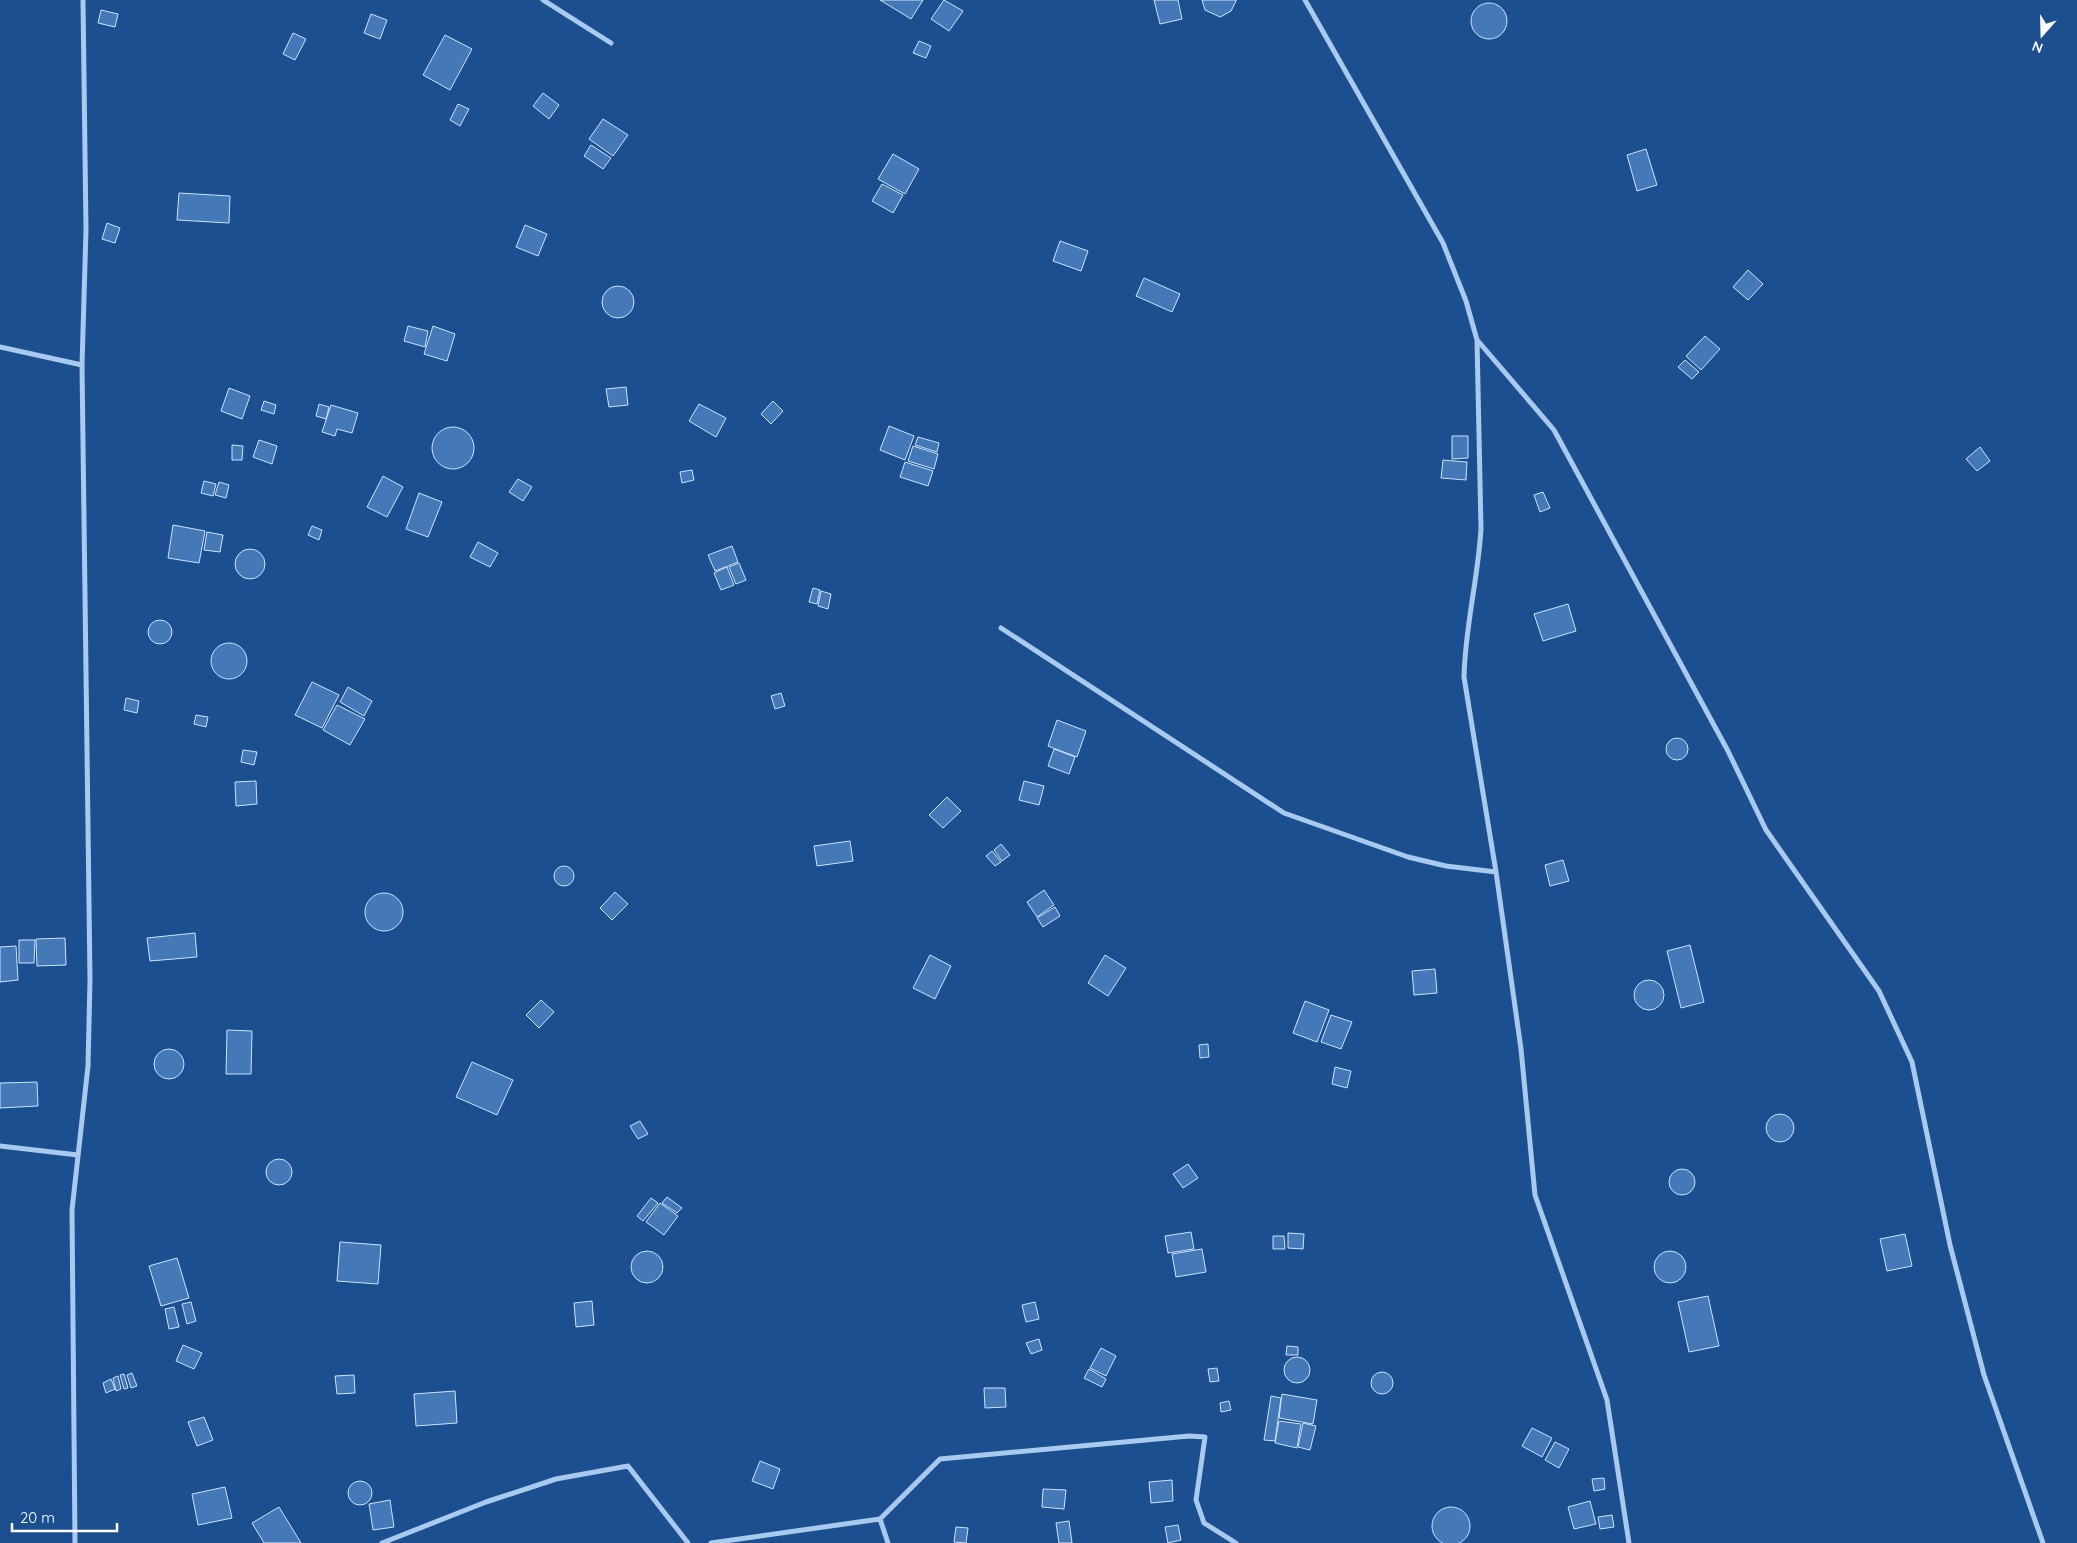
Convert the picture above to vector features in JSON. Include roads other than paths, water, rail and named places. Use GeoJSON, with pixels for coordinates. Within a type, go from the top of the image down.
{"type":"FeatureCollection","features":[{"type":"Feature","properties":{"kind":"street"},"geometry":{"type":"LineString","coordinates":[[75,1543],[72,1210],[88,1066],[90,980],[82,365],[86,230],[83,0]]}},
{"type":"Feature","properties":{"kind":"street"},"geometry":{"type":"LineString","coordinates":[[543,0],[611,43]]}},
{"type":"Feature","properties":{"kind":"street"},"geometry":{"type":"LineString","coordinates":[[1305,0],[1443,243],[1466,302],[1477,340],[1480,558],[1465,651],[1464,677],[1496,872],[1521,1049],[1535,1195],[1607,1400],[1629,1543]]}},
{"type":"Feature","properties":{"kind":"street"},"geometry":{"type":"LineString","coordinates":[[1477,340],[1554,430],[1728,751],[1766,830],[1879,991],[1912,1062],[1950,1245],[1984,1375],[2042,1543]]}},
{"type":"Feature","properties":{"kind":"street"},"geometry":{"type":"LineString","coordinates":[[0,347],[82,365]]}},
{"type":"Feature","properties":{"kind":"street"},"geometry":{"type":"LineString","coordinates":[[1001,628],[1284,813],[1408,857],[1446,866],[1496,872]]}},
{"type":"Feature","properties":{"kind":"street"},"geometry":{"type":"LineString","coordinates":[[0,1146],[78,1154]]}},
{"type":"Feature","properties":{"kind":"street"},"geometry":{"type":"LineString","coordinates":[[711,1543],[880,1520],[940,1459],[1189,1436],[1205,1437],[1196,1500],[1204,1523],[1236,1543]]}},
{"type":"Feature","properties":{"kind":"street"},"geometry":{"type":"LineString","coordinates":[[382,1543],[486,1502],[556,1479],[628,1466],[688,1543]]}},
{"type":"Feature","properties":{"kind":"street"},"geometry":{"type":"LineString","coordinates":[[880,1520],[888,1543]]}}]}
